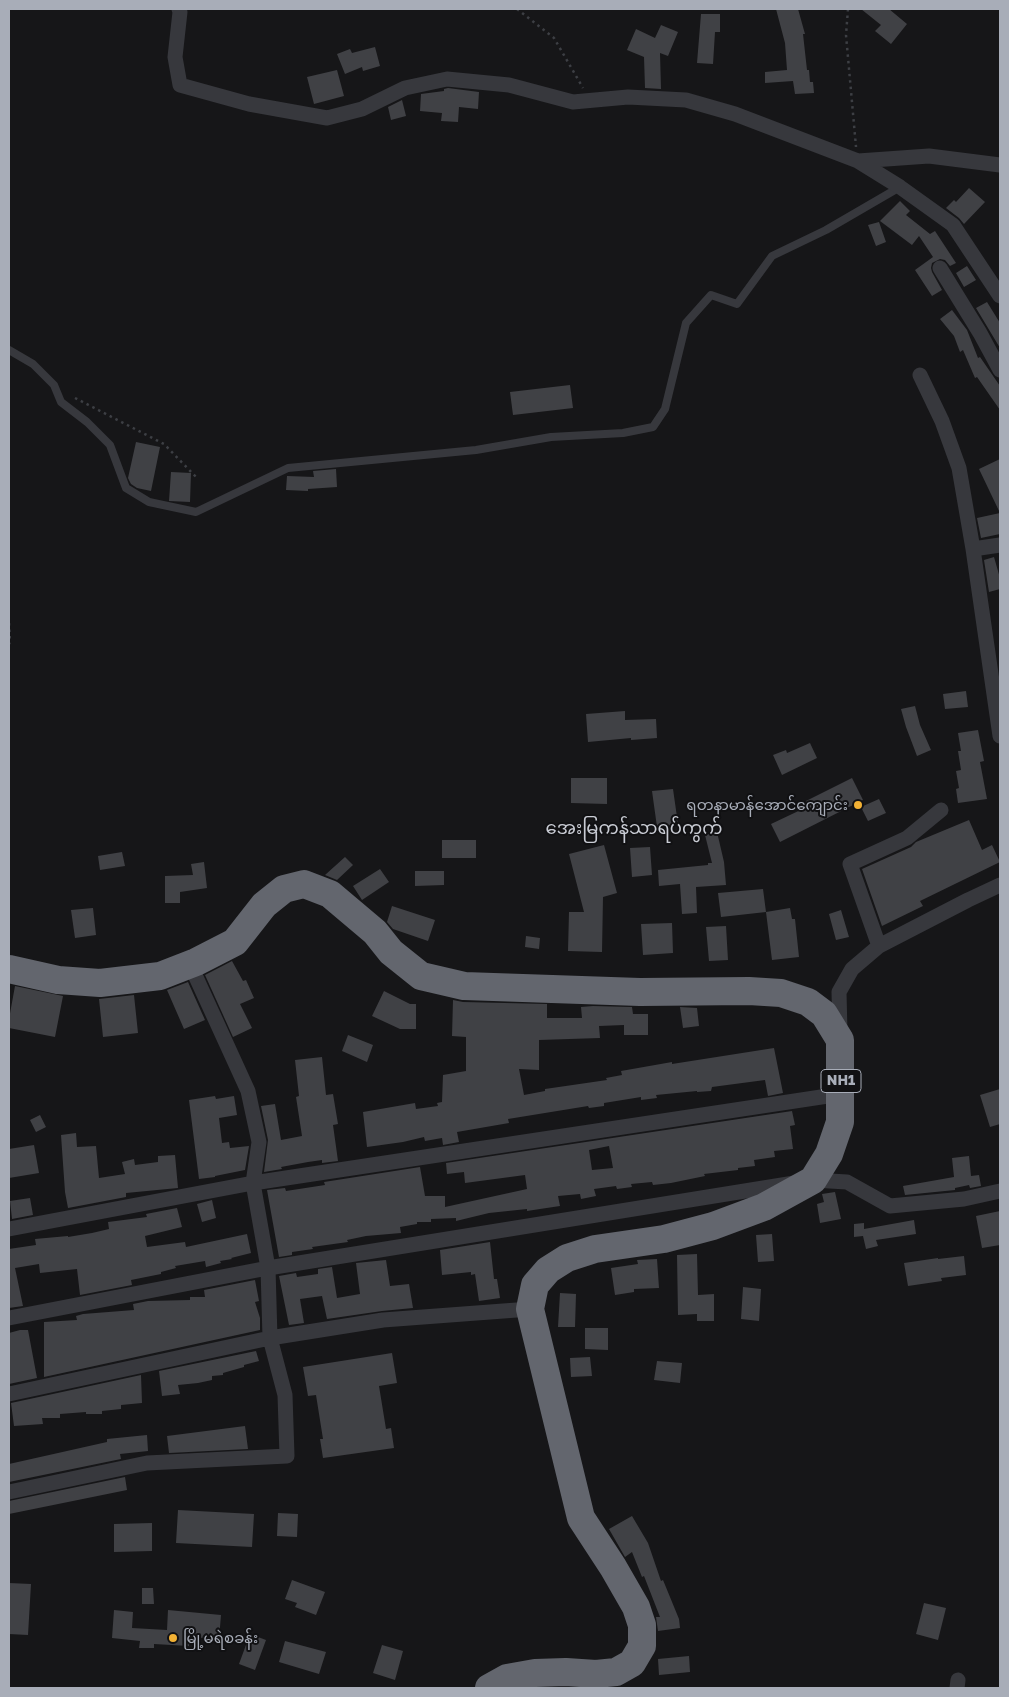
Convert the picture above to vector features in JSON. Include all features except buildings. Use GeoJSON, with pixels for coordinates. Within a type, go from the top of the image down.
{"type":"FeatureCollection","features":[{"type":"Feature","properties":{"kind":"highway"},"geometry":{"type":"LineString","coordinates":[[9,969],[58,980],[100,984],[160,976],[235,942],[264,905],[284,889],[304,884],[330,894],[375,932],[391,952],[421,976],[464,986],[640,992],[749,991],[781,993],[808,1002],[824,1014],[840,1040]]}},
{"type":"Feature","properties":{"kind":"highway","name":"NH1"},"geometry":{"type":"LineString","coordinates":[[489,1688],[507,1678],[535,1673],[566,1672],[596,1674],[616,1672],[632,1663],[642,1646],[642,1625],[636,1606],[581,1518],[530,1309],[535,1285],[548,1270],[567,1258],[595,1249],[664,1239],[713,1226],[764,1207],[813,1180],[830,1154],[840,1122],[840,1040]]}},
{"type":"Feature","properties":{"kind":"street"},"geometry":{"type":"LineString","coordinates":[[178,9],[180,12],[175,57],[180,85],[249,104],[327,118],[362,109],[405,88],[447,79],[509,85],[573,102],[628,97],[686,100],[743,117],[858,161],[900,187],[953,224],[1000,296]]}},
{"type":"Feature","properties":{"kind":"street"},"geometry":{"type":"LineString","coordinates":[[858,161],[929,156],[1000,165]]}},
{"type":"Feature","properties":{"kind":"street"},"geometry":{"type":"LineString","coordinates":[[940,268],[980,333],[1000,370]]}},
{"type":"Feature","properties":{"kind":"street"},"geometry":{"type":"LineString","coordinates":[[920,375],[942,421],[959,468],[973,549],[1000,736]]}},
{"type":"Feature","properties":{"kind":"street"},"geometry":{"type":"LineString","coordinates":[[973,549],[1000,545]]}},
{"type":"Feature","properties":{"kind":"street"},"geometry":{"type":"LineString","coordinates":[[879,946],[850,864],[907,838],[941,810]]}},
{"type":"Feature","properties":{"kind":"street"},"geometry":{"type":"LineString","coordinates":[[840,1040],[839,992],[852,970],[879,946],[1000,885]]}},
{"type":"Feature","properties":{"kind":"street"},"geometry":{"type":"LineString","coordinates":[[9,1492],[147,1463],[287,1456],[286,1395],[270,1338],[268,1268],[253,1183],[259,1142],[248,1091],[190,964]]}},
{"type":"Feature","properties":{"kind":"street"},"geometry":{"type":"LineString","coordinates":[[9,1229],[253,1183],[841,1094]]}},
{"type":"Feature","properties":{"kind":"street"},"geometry":{"type":"LineString","coordinates":[[9,1318],[268,1268],[813,1180],[847,1182],[890,1206],[964,1199],[1000,1191]]}},
{"type":"Feature","properties":{"kind":"street"},"geometry":{"type":"LineString","coordinates":[[9,1394],[270,1338],[383,1320],[530,1309]]}},
{"type":"Feature","properties":{"kind":"lane"},"geometry":{"type":"LineString","coordinates":[[9,350],[33,364],[54,385],[61,402],[87,422],[110,445],[126,488],[149,502],[196,512],[288,468],[476,450],[551,437],[623,433],[653,427],[665,410],[686,324],[711,295],[737,304],[772,256],[826,230],[900,187]]}},
{"type":"Feature","properties":{"kind":"path"},"geometry":{"type":"LineString","coordinates":[[517,9],[554,38],[590,100]]}},
{"type":"Feature","properties":{"kind":"path"},"geometry":{"type":"LineString","coordinates":[[848,9],[846,35],[858,161]]}},
{"type":"Feature","properties":{"kind":"path"},"geometry":{"type":"LineString","coordinates":[[54,385],[80,402],[164,444],[198,478]]}},
{"type":"Feature","properties":{"kind":"path"},"geometry":{"type":"LineString","coordinates":[[9,623],[9,644]]}},
{"type":"Feature","properties":{"kind":"place","name":"ရတနာမာန်အောင်ကျောင်း"},"geometry":{"type":"Point","coordinates":[858,805]}},
{"type":"Feature","properties":{"kind":"place","name":"မြို့မရဲစခန်း"},"geometry":{"type":"Point","coordinates":[173,1638]}},
{"type":"Feature","properties":{"kind":"district","name":"အေးမြကန်သာရပ်ကွက်"},"geometry":{"type":"Point","coordinates":[634,828]}}]}
